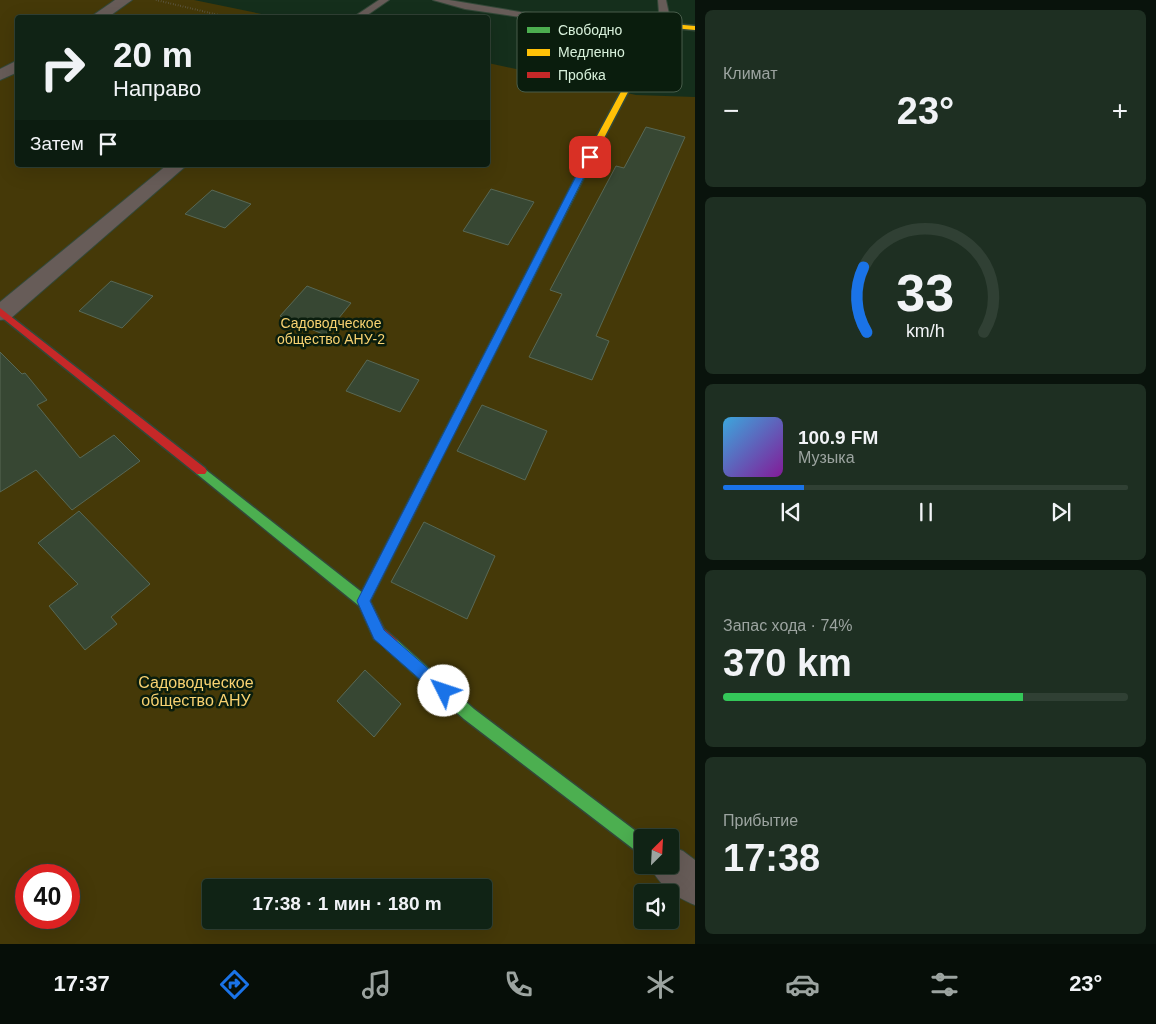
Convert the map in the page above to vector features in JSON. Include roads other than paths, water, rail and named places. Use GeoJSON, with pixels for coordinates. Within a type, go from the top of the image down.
{"type":"FeatureCollection","features":[{"type":"Feature","properties":{"kind":"street"},"geometry":{"type":"LineString","coordinates":[[101,15],[125,0]]}},
{"type":"Feature","properties":{"kind":"street"},"geometry":{"type":"LineString","coordinates":[[682,27],[695,28]]}},
{"type":"Feature","properties":{"kind":"street"},"geometry":{"type":"LineString","coordinates":[[0,75],[15,67]]}},
{"type":"Feature","properties":{"kind":"street"},"geometry":{"type":"LineString","coordinates":[[363,601],[624,92]]}},
{"type":"Feature","properties":{"kind":"street"},"geometry":{"type":"LineString","coordinates":[[176,167],[1,312],[363,601],[379,634],[462,708],[634,839]]}},
{"type":"Feature","properties":{"kind":"street"},"geometry":{"type":"LineString","coordinates":[[679,873],[695,885]]}},
{"type":"Feature","properties":{"kind":"lane"},"geometry":{"type":"LineString","coordinates":[[361,15],[385,0]]}},
{"type":"Feature","properties":{"kind":"lane"},"geometry":{"type":"LineString","coordinates":[[437,0],[470,8],[517,15]]}},
{"type":"Feature","properties":{"kind":"park label","name":"Садоводческое общество АНУ-2"},"geometry":{"type":"Point","coordinates":[331,332]}},
{"type":"Feature","properties":{"kind":"park label","name":"Садоводческое общество АНУ"},"geometry":{"type":"Point","coordinates":[196,691]}}]}
